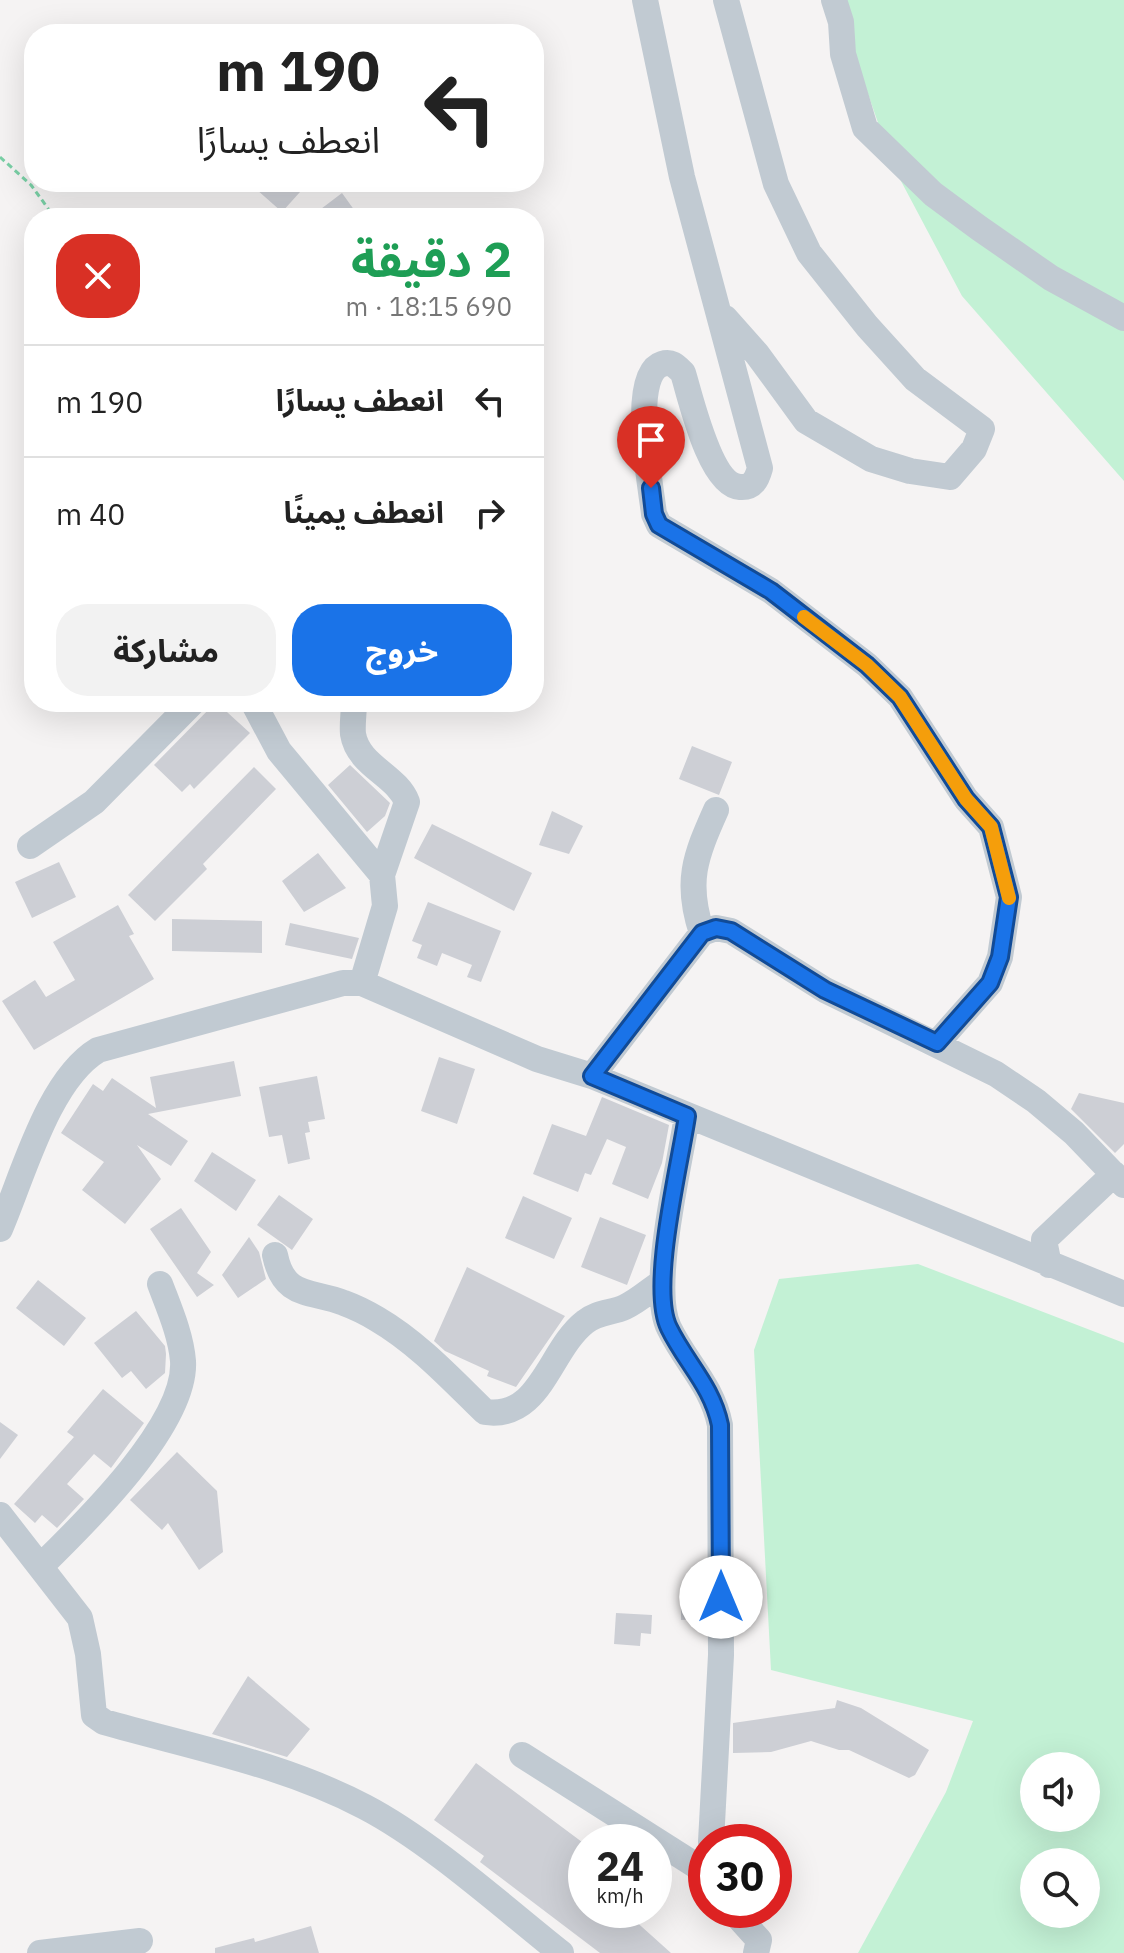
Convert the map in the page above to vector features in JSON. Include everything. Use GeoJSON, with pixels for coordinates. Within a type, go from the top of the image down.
{"type":"FeatureCollection","features":[{"type":"Feature","properties":{"kind":"street"},"geometry":{"type":"LineString","coordinates":[[645,0],[682,177],[760,468],[756,480],[747,487],[736,487],[724,481],[703,438],[683,373],[667,362],[656,366],[648,374],[644,405],[654,514],[659,525],[771,591],[867,665],[900,697],[966,799],[991,827],[1009,897],[1000,957],[990,983],[937,1043]]}},
{"type":"Feature","properties":{"kind":"street"},"geometry":{"type":"LineString","coordinates":[[720,312],[757,354],[806,421],[871,459],[910,471],[950,477],[974,449],[982,429],[915,379],[867,326],[809,253],[776,184],[726,0]]}},
{"type":"Feature","properties":{"kind":"street"},"geometry":{"type":"LineString","coordinates":[[834,0],[841,22],[843,54],[865,128],[933,194],[979,228],[1051,278],[1124,318]]}},
{"type":"Feature","properties":{"kind":"street"},"geometry":{"type":"LineString","coordinates":[[30,846],[94,802],[183,712]]}},
{"type":"Feature","properties":{"kind":"street"},"geometry":{"type":"LineString","coordinates":[[258,712],[279,751],[382,875]]}},
{"type":"Feature","properties":{"kind":"street"},"geometry":{"type":"LineString","coordinates":[[354,712],[353,735],[358,748],[404,792],[407,802],[382,875],[385,906],[362,983]]}},
{"type":"Feature","properties":{"kind":"street"},"geometry":{"type":"LineString","coordinates":[[702,933],[691,894],[693,867],[716,810]]}},
{"type":"Feature","properties":{"kind":"street"},"geometry":{"type":"LineString","coordinates":[[592,1076],[702,933],[716,928],[731,931],[825,990],[996,1074],[1036,1101],[1119,1180],[1044,1240],[1049,1265]]}},
{"type":"Feature","properties":{"kind":"street"},"geometry":{"type":"LineString","coordinates":[[0,1229],[47,1118],[69,1074],[81,1060],[98,1050],[128,1041],[343,983],[362,983],[537,1059],[592,1076],[1124,1294]]}},
{"type":"Feature","properties":{"kind":"street"},"geometry":{"type":"LineString","coordinates":[[687,1116],[662,1282],[662,1308],[669,1328],[715,1399],[720,1425],[721,1655],[712,1824]]}},
{"type":"Feature","properties":{"kind":"street"},"geometry":{"type":"LineString","coordinates":[[275,1255],[278,1269],[294,1288],[316,1298],[342,1302],[377,1319],[411,1342],[485,1412],[498,1414],[518,1409],[583,1323],[601,1312],[624,1308],[662,1282]]}},
{"type":"Feature","properties":{"kind":"street"},"geometry":{"type":"LineString","coordinates":[[41,1566],[102,1507],[175,1401],[183,1362],[160,1284]]}},
{"type":"Feature","properties":{"kind":"street"},"geometry":{"type":"LineString","coordinates":[[0,1515],[71,1604],[84,1631],[94,1715],[117,1726],[266,1766],[367,1808],[480,1888],[561,1953]]}},
{"type":"Feature","properties":{"kind":"street"},"geometry":{"type":"LineString","coordinates":[[522,1755],[688,1861]]}},
{"type":"Feature","properties":{"kind":"street"},"geometry":{"type":"LineString","coordinates":[[748,1928],[759,1940],[756,1953]]}},
{"type":"Feature","properties":{"kind":"street"},"geometry":{"type":"LineString","coordinates":[[40,1953],[140,1941]]}},
{"type":"Feature","properties":{"kind":"path"},"geometry":{"type":"LineString","coordinates":[[0,157],[24,179]]}},
{"type":"Feature","properties":{"kind":"green space"},"geometry":{"type":"Polygon","coordinates":[[[841,0],[1124,0],[1124,481],[962,296],[893,166],[858,65],[841,0]]]}},
{"type":"Feature","properties":{"kind":"green space"},"geometry":{"type":"Polygon","coordinates":[[[918,1264],[1124,1343],[1124,1953],[858,1953],[946,1792],[973,1721],[771,1670],[754,1350],[779,1279],[918,1264]]]}},
{"type":"Feature","properties":{"kind":"building"},"geometry":{"type":"Polygon","coordinates":[[[259,192],[300,192],[286,208],[277,208],[259,192]]]}},
{"type":"Feature","properties":{"kind":"building"},"geometry":{"type":"Polygon","coordinates":[[[342,193],[353,208],[322,208],[342,193]]]}},
{"type":"Feature","properties":{"kind":"building"},"geometry":{"type":"Polygon","coordinates":[[[206,712],[227,712],[250,733],[194,789],[190,784],[182,792],[154,765],[206,712]]]}},
{"type":"Feature","properties":{"kind":"building"},"geometry":{"type":"Polygon","coordinates":[[[692,746],[732,762],[719,795],[679,779],[692,746]]]}},
{"type":"Feature","properties":{"kind":"building"},"geometry":{"type":"Polygon","coordinates":[[[350,765],[390,803],[385,816],[367,832],[328,785],[350,765]]]}},
{"type":"Feature","properties":{"kind":"building"},"geometry":{"type":"Polygon","coordinates":[[[254,767],[276,789],[203,864],[207,869],[155,921],[128,895],[254,767]]]}},
{"type":"Feature","properties":{"kind":"building"},"geometry":{"type":"Polygon","coordinates":[[[552,811],[583,826],[569,854],[539,845],[552,811]]]}},
{"type":"Feature","properties":{"kind":"building"},"geometry":{"type":"Polygon","coordinates":[[[432,824],[532,873],[514,911],[414,858],[432,824]]]}},
{"type":"Feature","properties":{"kind":"building"},"geometry":{"type":"Polygon","coordinates":[[[318,853],[346,888],[304,912],[282,881],[318,853]]]}},
{"type":"Feature","properties":{"kind":"building"},"geometry":{"type":"Polygon","coordinates":[[[59,862],[76,897],[32,918],[15,882],[59,862]]]}},
{"type":"Feature","properties":{"kind":"building"},"geometry":{"type":"Polygon","coordinates":[[[428,902],[501,931],[481,982],[467,977],[472,965],[442,953],[437,966],[417,958],[422,945],[412,941],[428,902]]]}},
{"type":"Feature","properties":{"kind":"building"},"geometry":{"type":"Polygon","coordinates":[[[118,905],[134,934],[129,936],[154,979],[34,1050],[2,1001],[35,980],[46,997],[75,980],[53,942],[118,905]]]}},
{"type":"Feature","properties":{"kind":"building"},"geometry":{"type":"Polygon","coordinates":[[[172,919],[262,921],[262,953],[172,951],[172,919]]]}},
{"type":"Feature","properties":{"kind":"building"},"geometry":{"type":"Polygon","coordinates":[[[290,923],[359,938],[352,959],[285,945],[290,923]]]}},
{"type":"Feature","properties":{"kind":"building"},"geometry":{"type":"Polygon","coordinates":[[[439,1057],[475,1069],[457,1124],[421,1111],[439,1057]]]}},
{"type":"Feature","properties":{"kind":"building"},"geometry":{"type":"Polygon","coordinates":[[[234,1061],[241,1096],[148,1114],[188,1141],[171,1166],[137,1145],[161,1179],[125,1224],[82,1190],[104,1162],[61,1133],[93,1084],[103,1091],[112,1078],[156,1108],[150,1077],[234,1061]]]}},
{"type":"Feature","properties":{"kind":"building"},"geometry":{"type":"Polygon","coordinates":[[[317,1076],[325,1119],[308,1122],[310,1132],[305,1133],[310,1159],[288,1164],[282,1135],[269,1137],[259,1087],[317,1076]]]}},
{"type":"Feature","properties":{"kind":"building"},"geometry":{"type":"Polygon","coordinates":[[[1079,1093],[1124,1103],[1124,1144],[1115,1153],[1071,1109],[1079,1093]]]}},
{"type":"Feature","properties":{"kind":"building"},"geometry":{"type":"Polygon","coordinates":[[[602,1097],[669,1125],[662,1163],[648,1199],[612,1184],[626,1147],[607,1139],[591,1175],[585,1173],[578,1192],[533,1174],[552,1124],[586,1136],[602,1097]]]}},
{"type":"Feature","properties":{"kind":"building"},"geometry":{"type":"Polygon","coordinates":[[[212,1152],[256,1180],[236,1211],[194,1181],[212,1152]]]}},
{"type":"Feature","properties":{"kind":"building"},"geometry":{"type":"Polygon","coordinates":[[[279,1195],[313,1219],[292,1250],[257,1225],[279,1195]]]}},
{"type":"Feature","properties":{"kind":"building"},"geometry":{"type":"Polygon","coordinates":[[[523,1196],[572,1218],[554,1259],[505,1238],[523,1196]]]}},
{"type":"Feature","properties":{"kind":"building"},"geometry":{"type":"Polygon","coordinates":[[[181,1208],[211,1252],[197,1273],[214,1285],[197,1297],[150,1229],[181,1208]]]}},
{"type":"Feature","properties":{"kind":"building"},"geometry":{"type":"Polygon","coordinates":[[[600,1217],[646,1235],[627,1285],[581,1267],[600,1217]]]}},
{"type":"Feature","properties":{"kind":"building"},"geometry":{"type":"Polygon","coordinates":[[[249,1237],[259,1252],[266,1279],[238,1298],[222,1275],[249,1237]]]}},
{"type":"Feature","properties":{"kind":"building"},"geometry":{"type":"Polygon","coordinates":[[[467,1267],[565,1316],[516,1387],[487,1376],[489,1371],[445,1351],[434,1341],[467,1267]]]}},
{"type":"Feature","properties":{"kind":"building"},"geometry":{"type":"Polygon","coordinates":[[[38,1280],[86,1318],[64,1346],[16,1308],[38,1280]]]}},
{"type":"Feature","properties":{"kind":"building"},"geometry":{"type":"Polygon","coordinates":[[[136,1311],[165,1346],[165,1373],[146,1389],[131,1371],[122,1378],[94,1343],[136,1311]]]}},
{"type":"Feature","properties":{"kind":"building"},"geometry":{"type":"Polygon","coordinates":[[[103,1389],[144,1423],[111,1468],[94,1454],[67,1484],[84,1499],[57,1528],[42,1515],[35,1523],[14,1504],[74,1437],[67,1432],[103,1389]]]}},
{"type":"Feature","properties":{"kind":"building"},"geometry":{"type":"Polygon","coordinates":[[[0,1422],[18,1435],[0,1459],[0,1422]]]}},
{"type":"Feature","properties":{"kind":"building"},"geometry":{"type":"Polygon","coordinates":[[[177,1452],[217,1491],[223,1552],[199,1570],[168,1523],[162,1530],[130,1500],[177,1452]]]}},
{"type":"Feature","properties":{"kind":"building"},"geometry":{"type":"Polygon","coordinates":[[[681,1606],[705,1606],[705,1619],[681,1620],[681,1606]]]}},
{"type":"Feature","properties":{"kind":"building"},"geometry":{"type":"Polygon","coordinates":[[[616,1613],[652,1615],[651,1634],[641,1633],[640,1646],[614,1644],[616,1613]]]}},
{"type":"Feature","properties":{"kind":"building"},"geometry":{"type":"Polygon","coordinates":[[[248,1676],[310,1729],[287,1757],[212,1734],[248,1676]]]}},
{"type":"Feature","properties":{"kind":"building"},"geometry":{"type":"Polygon","coordinates":[[[837,1700],[861,1708],[929,1750],[915,1775],[909,1778],[849,1750],[811,1741],[771,1752],[733,1753],[733,1723],[835,1708],[837,1700]]]}},
{"type":"Feature","properties":{"kind":"building"},"geometry":{"type":"Polygon","coordinates":[[[476,1763],[568,1832],[568,1928],[643,1928],[671,1953],[600,1953],[480,1862],[484,1856],[434,1820],[476,1763]]]}},
{"type":"Feature","properties":{"kind":"building"},"geometry":{"type":"Polygon","coordinates":[[[311,1926],[319,1953],[215,1953],[215,1948],[254,1938],[255,1942],[311,1926]]]}},
{"type":"Feature","properties":{"kind":"slow traffic"},"geometry":{"type":"LineString","coordinates":[[804,617],[867,665],[900,697],[966,799],[991,827],[1009,898]]}},
{"type":"Feature","properties":{"kind":"route"},"geometry":{"type":"LineString","coordinates":[[651,488],[654,514],[659,525],[771,591],[867,665],[900,697],[966,799],[991,827],[1009,897],[1000,957],[990,983],[937,1043],[863,1010],[825,990],[750,941],[731,931],[716,928],[702,933],[663,988],[592,1076],[687,1116],[662,1279],[662,1308],[669,1328],[715,1399],[720,1425],[721,1597]]}}]}
